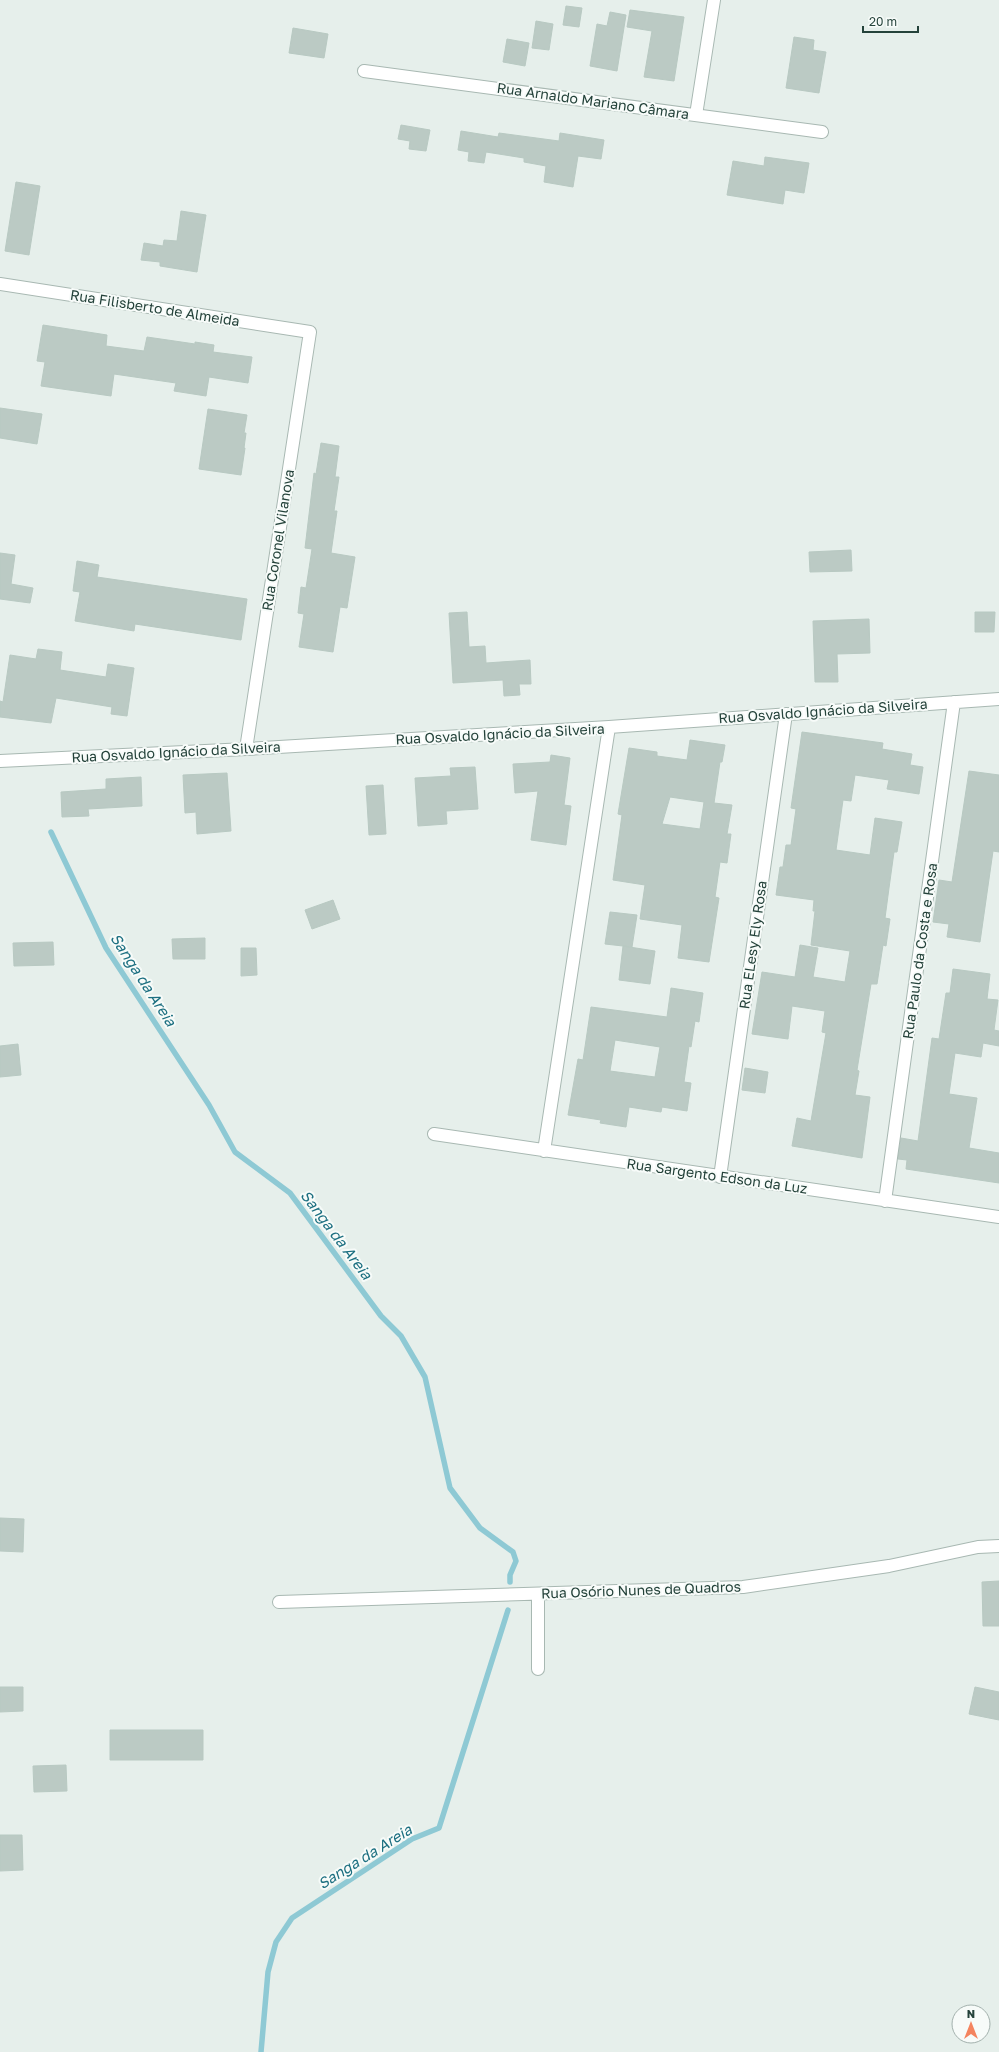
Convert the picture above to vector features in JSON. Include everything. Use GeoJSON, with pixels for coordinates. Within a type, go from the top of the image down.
{"type":"FeatureCollection","features":[{"type":"Feature","properties":{"kind":"street"},"geometry":{"type":"LineString","coordinates":[[696,115],[714,0]]}},
{"type":"Feature","properties":{"kind":"street","name":"Rua Arnaldo Mariano Câmara"},"geometry":{"type":"LineString","coordinates":[[364,70],[822,132]]}},
{"type":"Feature","properties":{"kind":"street","name":"Rua Filisberto de Almeida"},"geometry":{"type":"LineString","coordinates":[[0,284],[310,332]]}},
{"type":"Feature","properties":{"kind":"street","name":"Rua Coronel Vilanova"},"geometry":{"type":"LineString","coordinates":[[246,749],[310,332]]}},
{"type":"Feature","properties":{"kind":"street","name":"Rua Osvaldo Ignácio da Silveira"},"geometry":{"type":"LineString","coordinates":[[0,761],[246,749],[609,727],[999,699]]}},
{"type":"Feature","properties":{"kind":"street","name":"Rua Paulo da Costa e Rosa"},"geometry":{"type":"LineString","coordinates":[[885,1201],[954,702]]}},
{"type":"Feature","properties":{"kind":"street","name":"Rua ELesy Ely Rosa"},"geometry":{"type":"LineString","coordinates":[[720,1177],[786,714]]}},
{"type":"Feature","properties":{"kind":"street"},"geometry":{"type":"LineString","coordinates":[[544,1151],[609,727]]}},
{"type":"Feature","properties":{"kind":"street","name":"Rua Sargento Edson da Luz"},"geometry":{"type":"LineString","coordinates":[[434,1134],[999,1217]]}},
{"type":"Feature","properties":{"kind":"street","name":"Rua Osório Nunes de Quadros"},"geometry":{"type":"LineString","coordinates":[[279,1602],[742,1586],[889,1566],[978,1547],[999,1546]]}},
{"type":"Feature","properties":{"kind":"street"},"geometry":{"type":"LineString","coordinates":[[538,1594],[538,1669]]}},
{"type":"Feature","properties":{"kind":"building"},"geometry":{"type":"Polygon","coordinates":[[[566,6],[582,8],[579,27],[563,25],[566,6]]]}},
{"type":"Feature","properties":{"kind":"building"},"geometry":{"type":"Polygon","coordinates":[[[630,10],[684,17],[674,81],[644,77],[652,31],[627,27],[630,10]]]}},
{"type":"Feature","properties":{"kind":"building"},"geometry":{"type":"Polygon","coordinates":[[[610,12],[626,15],[617,71],[590,66],[597,24],[607,26],[610,12]]]}},
{"type":"Feature","properties":{"kind":"building"},"geometry":{"type":"Polygon","coordinates":[[[536,21],[553,24],[549,50],[532,48],[536,21]]]}},
{"type":"Feature","properties":{"kind":"building"},"geometry":{"type":"Polygon","coordinates":[[[293,28],[328,34],[324,58],[289,53],[293,28]]]}},
{"type":"Feature","properties":{"kind":"building"},"geometry":{"type":"Polygon","coordinates":[[[794,37],[814,40],[813,50],[826,52],[819,93],[786,88],[794,37]]]}},
{"type":"Feature","properties":{"kind":"building"},"geometry":{"type":"Polygon","coordinates":[[[507,39],[529,43],[525,66],[503,62],[507,39]]]}},
{"type":"Feature","properties":{"kind":"building"},"geometry":{"type":"Polygon","coordinates":[[[401,125],[430,130],[426,151],[409,149],[410,141],[398,139],[401,125]]]}},
{"type":"Feature","properties":{"kind":"building"},"geometry":{"type":"Polygon","coordinates":[[[461,131],[498,137],[499,133],[559,141],[560,133],[604,140],[601,159],[578,156],[573,187],[544,182],[546,166],[524,162],[524,158],[486,152],[484,163],[468,161],[469,152],[458,150],[461,131]]]}},
{"type":"Feature","properties":{"kind":"building"},"geometry":{"type":"Polygon","coordinates":[[[765,157],[809,163],[804,193],[785,190],[783,204],[727,195],[733,161],[764,166],[765,157]]]}},
{"type":"Feature","properties":{"kind":"building"},"geometry":{"type":"Polygon","coordinates":[[[16,182],[40,186],[29,255],[5,251],[16,182]]]}},
{"type":"Feature","properties":{"kind":"building"},"geometry":{"type":"Polygon","coordinates":[[[181,211],[206,215],[197,272],[160,266],[160,262],[141,260],[144,243],[163,246],[164,240],[177,241],[181,211]]]}},
{"type":"Feature","properties":{"kind":"building"},"geometry":{"type":"Polygon","coordinates":[[[43,325],[107,335],[106,346],[144,351],[147,337],[195,344],[195,342],[214,345],[213,352],[252,357],[248,383],[209,377],[206,396],[174,391],[176,383],[114,374],[111,396],[41,386],[45,362],[37,361],[43,325]]]}},
{"type":"Feature","properties":{"kind":"building"},"geometry":{"type":"Polygon","coordinates":[[[0,408],[42,414],[37,444],[0,438],[0,408]]]}},
{"type":"Feature","properties":{"kind":"building"},"geometry":{"type":"Polygon","coordinates":[[[208,409],[247,415],[244,433],[246,433],[245,448],[241,475],[199,469],[208,409]]]}},
{"type":"Feature","properties":{"kind":"building"},"geometry":{"type":"Polygon","coordinates":[[[321,443],[339,446],[335,477],[339,477],[334,511],[337,511],[331,553],[355,557],[347,608],[340,607],[333,652],[299,647],[304,614],[298,613],[301,587],[306,588],[312,549],[305,548],[314,473],[316,474],[321,443]]]}},
{"type":"Feature","properties":{"kind":"building"},"geometry":{"type":"Polygon","coordinates":[[[851,550],[852,571],[810,572],[809,552],[851,550]]]}},
{"type":"Feature","properties":{"kind":"building"},"geometry":{"type":"Polygon","coordinates":[[[0,553],[15,555],[11,584],[33,588],[30,603],[0,599],[0,553]]]}},
{"type":"Feature","properties":{"kind":"building"},"geometry":{"type":"Polygon","coordinates":[[[77,561],[99,565],[97,577],[247,599],[241,640],[135,624],[134,631],[75,621],[80,592],[73,591],[77,561]]]}},
{"type":"Feature","properties":{"kind":"building"},"geometry":{"type":"Polygon","coordinates":[[[467,612],[469,647],[485,646],[486,663],[530,660],[531,684],[519,684],[520,695],[504,696],[503,680],[453,683],[449,613],[467,612]]]}},
{"type":"Feature","properties":{"kind":"building"},"geometry":{"type":"Polygon","coordinates":[[[975,612],[995,612],[994,632],[975,632],[975,612]]]}},
{"type":"Feature","properties":{"kind":"building"},"geometry":{"type":"Polygon","coordinates":[[[869,619],[870,653],[837,654],[838,682],[815,682],[813,621],[869,619]]]}},
{"type":"Feature","properties":{"kind":"building"},"geometry":{"type":"Polygon","coordinates":[[[38,649],[62,652],[60,670],[106,677],[108,664],[134,668],[127,716],[111,714],[112,707],[56,698],[51,723],[0,717],[0,701],[3,702],[10,655],[36,659],[38,649]]]}},
{"type":"Feature","properties":{"kind":"building"},"geometry":{"type":"Polygon","coordinates":[[[802,732],[883,743],[882,749],[912,754],[910,765],[923,767],[919,794],[887,789],[889,780],[855,775],[851,801],[843,800],[836,850],[870,855],[875,818],[902,822],[897,852],[894,852],[885,918],[890,919],[886,946],[883,945],[877,984],[871,984],[857,1070],[859,1071],[855,1095],[870,1097],[862,1158],[792,1146],[797,1118],[811,1121],[826,1033],[822,1032],[825,1011],[792,1006],[788,1039],[752,1034],[762,972],[795,977],[800,945],[818,948],[813,977],[845,982],[850,951],[811,945],[815,911],[813,911],[814,900],[776,895],[780,867],[783,867],[786,845],[791,845],[796,809],[791,808],[802,732]]]}},
{"type":"Feature","properties":{"kind":"building"},"geometry":{"type":"Polygon","coordinates":[[[690,740],[725,745],[722,762],[720,762],[714,803],[732,805],[727,834],[731,834],[727,863],[720,862],[715,897],[719,898],[709,962],[678,958],[682,925],[640,919],[645,885],[613,880],[622,815],[618,814],[629,748],[657,752],[657,756],[687,760],[690,740]],[[670,797],[662,824],[700,829],[704,802],[670,797]]]}},
{"type":"Feature","properties":{"kind":"building"},"geometry":{"type":"Polygon","coordinates":[[[551,755],[570,758],[564,805],[571,806],[566,845],[531,840],[538,791],[515,793],[513,764],[550,762],[551,755]]]}},
{"type":"Feature","properties":{"kind":"building"},"geometry":{"type":"Polygon","coordinates":[[[475,767],[478,809],[446,811],[447,824],[418,826],[415,778],[451,776],[450,768],[475,767]]]}},
{"type":"Feature","properties":{"kind":"building"},"geometry":{"type":"Polygon","coordinates":[[[969,771],[999,775],[999,852],[993,851],[980,942],[947,937],[949,924],[933,922],[939,880],[952,882],[969,771]]]}},
{"type":"Feature","properties":{"kind":"building"},"geometry":{"type":"Polygon","coordinates":[[[227,773],[231,831],[197,834],[196,812],[185,813],[183,775],[227,773]]]}},
{"type":"Feature","properties":{"kind":"building"},"geometry":{"type":"Polygon","coordinates":[[[141,777],[142,806],[88,809],[89,816],[62,817],[61,792],[106,789],[106,779],[141,777]]]}},
{"type":"Feature","properties":{"kind":"building"},"geometry":{"type":"Polygon","coordinates":[[[383,785],[386,834],[369,835],[366,786],[383,785]]]}},
{"type":"Feature","properties":{"kind":"building"},"geometry":{"type":"Polygon","coordinates":[[[333,900],[340,919],[312,929],[305,910],[333,900]]]}},
{"type":"Feature","properties":{"kind":"building"},"geometry":{"type":"Polygon","coordinates":[[[610,912],[637,915],[632,947],[605,944],[610,912]]]}},
{"type":"Feature","properties":{"kind":"building"},"geometry":{"type":"Polygon","coordinates":[[[205,938],[205,959],[173,959],[172,939],[205,938]]]}},
{"type":"Feature","properties":{"kind":"building"},"geometry":{"type":"Polygon","coordinates":[[[53,942],[54,965],[14,966],[13,943],[53,942]]]}},
{"type":"Feature","properties":{"kind":"building"},"geometry":{"type":"Polygon","coordinates":[[[623,946],[655,951],[650,984],[619,980],[623,946]]]}},
{"type":"Feature","properties":{"kind":"building"},"geometry":{"type":"Polygon","coordinates":[[[241,948],[256,948],[257,975],[241,976],[241,948]]]}},
{"type":"Feature","properties":{"kind":"building"},"geometry":{"type":"Polygon","coordinates":[[[953,969],[990,974],[987,999],[998,1000],[994,1030],[999,1031],[999,1046],[983,1043],[981,1057],[955,1053],[949,1094],[977,1098],[969,1148],[999,1153],[999,1183],[906,1169],[907,1160],[898,1159],[901,1138],[918,1141],[932,1038],[939,1039],[946,993],[950,993],[953,969]]]}},
{"type":"Feature","properties":{"kind":"building"},"geometry":{"type":"Polygon","coordinates":[[[671,988],[703,993],[699,1022],[695,1021],[691,1047],[689,1046],[684,1082],[691,1083],[687,1111],[662,1107],[661,1112],[629,1107],[626,1127],[600,1123],[601,1120],[568,1115],[578,1059],[583,1060],[591,1007],[667,1017],[671,988]],[[615,1040],[610,1071],[655,1077],[660,1047],[615,1040]]]}},
{"type":"Feature","properties":{"kind":"building"},"geometry":{"type":"Polygon","coordinates":[[[18,1044],[21,1075],[0,1077],[0,1046],[18,1044]]]}},
{"type":"Feature","properties":{"kind":"building"},"geometry":{"type":"Polygon","coordinates":[[[745,1068],[768,1072],[765,1093],[742,1090],[745,1068]]]}},
{"type":"Feature","properties":{"kind":"building"},"geometry":{"type":"Polygon","coordinates":[[[0,1518],[24,1519],[23,1552],[0,1551],[0,1518]]]}},
{"type":"Feature","properties":{"kind":"building"},"geometry":{"type":"Polygon","coordinates":[[[999,1581],[999,1626],[983,1626],[982,1582],[999,1581]]]}},
{"type":"Feature","properties":{"kind":"building"},"geometry":{"type":"Polygon","coordinates":[[[0,1687],[23,1687],[23,1711],[0,1712],[0,1687]]]}},
{"type":"Feature","properties":{"kind":"building"},"geometry":{"type":"Polygon","coordinates":[[[975,1687],[999,1692],[999,1720],[969,1714],[975,1687]]]}},
{"type":"Feature","properties":{"kind":"building"},"geometry":{"type":"Polygon","coordinates":[[[110,1730],[203,1730],[203,1760],[110,1760],[110,1730]]]}},
{"type":"Feature","properties":{"kind":"building"},"geometry":{"type":"Polygon","coordinates":[[[66,1765],[67,1791],[34,1792],[33,1766],[66,1765]]]}},
{"type":"Feature","properties":{"kind":"building"},"geometry":{"type":"Polygon","coordinates":[[[0,1835],[22,1835],[23,1870],[0,1871],[0,1835]]]}},
{"type":"Feature","properties":{"kind":"waterway","name":"Sanga da Areia"},"geometry":{"type":"LineString","coordinates":[[51,832],[106,948],[209,1105],[235,1152],[290,1193],[381,1316],[401,1336],[425,1377],[450,1488],[480,1528],[513,1552],[516,1561],[510,1575],[510,1582]]}},
{"type":"Feature","properties":{"kind":"waterway","name":"Sanga da Areia"},"geometry":{"type":"LineString","coordinates":[[261,2052],[268,1972],[276,1942],[292,1918],[412,1839],[439,1828],[508,1610]]}}]}
